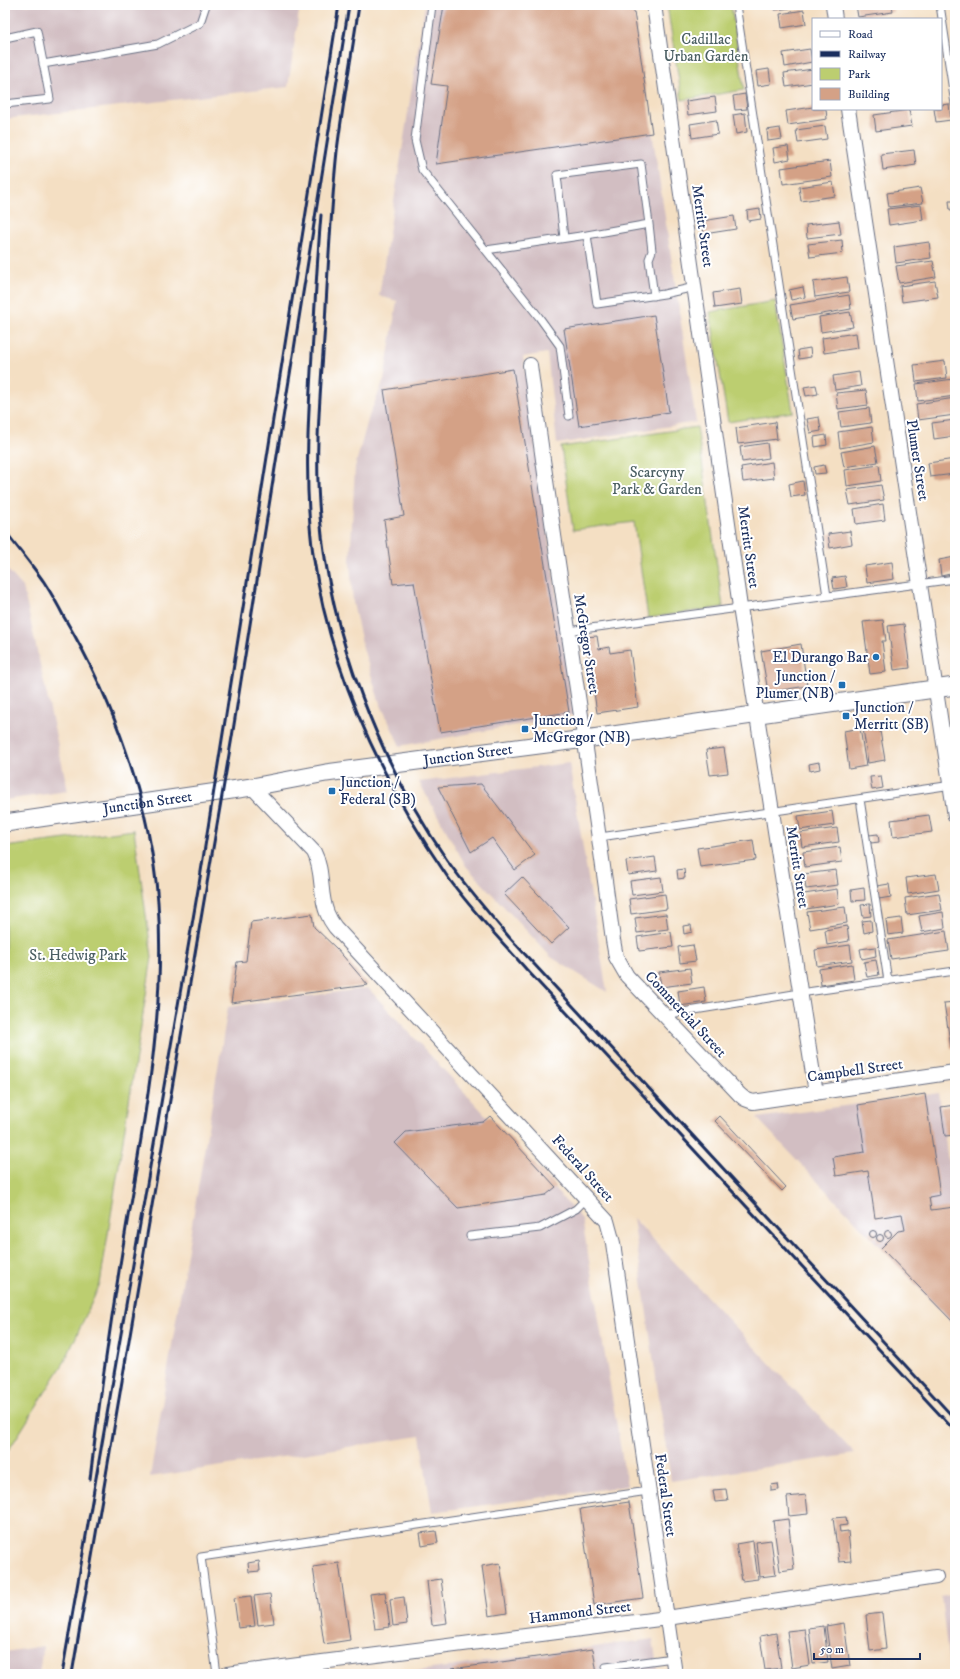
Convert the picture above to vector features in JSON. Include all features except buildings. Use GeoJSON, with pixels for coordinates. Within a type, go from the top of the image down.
{"type":"FeatureCollection","features":[{"type":"Feature","properties":{"kind":"street","name":"Merritt Street"},"geometry":{"type":"LineString","coordinates":[[654,5],[740,607],[758,714],[816,1093]]}},
{"type":"Feature","properties":{"kind":"street"},"geometry":{"type":"LineString","coordinates":[[833,5],[835,18]]}},
{"type":"Feature","properties":{"kind":"street","name":"Plumer Street"},"geometry":{"type":"LineString","coordinates":[[848,110],[936,689],[953,785],[955,816]]}},
{"type":"Feature","properties":{"kind":"street","name":"McGregor Street"},"geometry":{"type":"LineString","coordinates":[[530,365],[545,482],[600,837],[611,928]]}},
{"type":"Feature","properties":{"kind":"street","name":"Junction Street"},"geometry":{"type":"LineString","coordinates":[[5,823],[252,787],[371,767],[585,739],[955,686]]}},
{"type":"Feature","properties":{"kind":"street","name":"Federal Street"},"geometry":{"type":"LineString","coordinates":[[252,787],[314,852],[318,859],[327,914],[335,927],[587,1197],[607,1221],[613,1243],[675,1674]]}},
{"type":"Feature","properties":{"kind":"street","name":"Commercial Street"},"geometry":{"type":"LineString","coordinates":[[611,928],[616,956],[620,966],[628,976],[663,1015],[740,1095],[745,1099],[754,1102],[761,1102]]}},
{"type":"Feature","properties":{"kind":"street","name":"Campbell Street"},"geometry":{"type":"LineString","coordinates":[[761,1102],[955,1072]]}},
{"type":"Feature","properties":{"kind":"street","name":"Hammond Street"},"geometry":{"type":"LineString","coordinates":[[227,1674],[667,1618],[936,1577]]}},
{"type":"Feature","properties":{"kind":"lane"},"geometry":{"type":"LineString","coordinates":[[43,64],[158,44],[200,23],[206,5]]}},
{"type":"Feature","properties":{"kind":"lane"},"geometry":{"type":"LineString","coordinates":[[432,5],[415,140],[422,170],[560,346],[569,416]]}},
{"type":"Feature","properties":{"kind":"lane"},"geometry":{"type":"LineString","coordinates":[[736,5],[827,596]]}},
{"type":"Feature","properties":{"kind":"lane"},"geometry":{"type":"LineString","coordinates":[[940,5],[942,18]]}},
{"type":"Feature","properties":{"kind":"lane"},"geometry":{"type":"LineString","coordinates":[[942,18],[955,104]]}},
{"type":"Feature","properties":{"kind":"lane"},"geometry":{"type":"LineString","coordinates":[[5,38],[37,31],[50,99],[5,104]]}},
{"type":"Feature","properties":{"kind":"lane"},"geometry":{"type":"LineString","coordinates":[[564,238],[557,175],[641,164],[652,251],[649,259],[654,296]]}},
{"type":"Feature","properties":{"kind":"lane"},"geometry":{"type":"LineString","coordinates":[[486,250],[649,224]]}},
{"type":"Feature","properties":{"kind":"lane"},"geometry":{"type":"LineString","coordinates":[[587,235],[597,304],[654,296],[694,288]]}},
{"type":"Feature","properties":{"kind":"lane"},"geometry":{"type":"LineString","coordinates":[[568,631],[955,579]]}},
{"type":"Feature","properties":{"kind":"lane"},"geometry":{"type":"LineString","coordinates":[[600,837],[953,785]]}},
{"type":"Feature","properties":{"kind":"lane"},"geometry":{"type":"LineString","coordinates":[[860,799],[888,980]]}},
{"type":"Feature","properties":{"kind":"lane"},"geometry":{"type":"LineString","coordinates":[[663,1015],[800,993],[955,971]]}},
{"type":"Feature","properties":{"kind":"lane"},"geometry":{"type":"LineString","coordinates":[[470,1236],[540,1228],[576,1209],[587,1197]]}},
{"type":"Feature","properties":{"kind":"lane"},"geometry":{"type":"LineString","coordinates":[[217,1674],[201,1557],[648,1492]]}},
{"type":"Feature","properties":{"kind":"lane"},"geometry":{"type":"LineString","coordinates":[[606,1667],[673,1658]]}},
{"type":"Feature","properties":{"kind":"shaded area"},"geometry":{"type":"Polygon","coordinates":[[[5,5],[300,5],[288,87],[5,119],[5,5]]]}},
{"type":"Feature","properties":{"kind":"shaded area"},"geometry":{"type":"Polygon","coordinates":[[[425,5],[633,5],[696,422],[557,444],[547,353],[523,357],[573,715],[400,746],[379,701],[363,648],[353,603],[350,562],[355,467],[369,416],[384,380],[397,301],[379,296],[425,5]]]}},
{"type":"Feature","properties":{"kind":"shaded area"},"geometry":{"type":"Polygon","coordinates":[[[5,567],[23,587],[68,791],[5,800],[5,567]]]}},
{"type":"Feature","properties":{"kind":"shaded area"},"geometry":{"type":"Polygon","coordinates":[[[569,763],[607,992],[551,957],[466,866],[419,782],[569,763]]]}},
{"type":"Feature","properties":{"kind":"shaded area"},"geometry":{"type":"Polygon","coordinates":[[[368,988],[582,1219],[627,1486],[432,1512],[420,1436],[150,1477],[228,1007],[368,988]]]}},
{"type":"Feature","properties":{"kind":"shaded area"},"geometry":{"type":"Polygon","coordinates":[[[939,1093],[952,1192],[955,1192],[955,1326],[757,1118],[939,1093]]]}},
{"type":"Feature","properties":{"kind":"shaded area"},"geometry":{"type":"Polygon","coordinates":[[[633,1218],[855,1454],[671,1481],[633,1218]]]}},
{"type":"Feature","properties":{"kind":"shaded area"},"geometry":{"type":"Polygon","coordinates":[[[955,1594],[955,1674],[950,1674],[941,1597],[955,1594]]]}},
{"type":"Feature","properties":{"kind":"shaded area"},"geometry":{"type":"Polygon","coordinates":[[[653,1639],[658,1674],[395,1674],[653,1639]]]}},
{"type":"Feature","properties":{"kind":"shaded area"},"geometry":{"type":"Polygon","coordinates":[[[43,1646],[39,1674],[5,1674],[5,1652],[43,1646]]]}},
{"type":"Feature","properties":{"kind":"green space","name":"Cadillac Urban Garden"},"geometry":{"type":"Polygon","coordinates":[[[667,5],[731,5],[744,90],[682,100],[667,5]]]}},
{"type":"Feature","properties":{"kind":"green space"},"geometry":{"type":"Polygon","coordinates":[[[775,301],[793,412],[728,422],[710,312],[775,301]]]}},
{"type":"Feature","properties":{"kind":"green space","name":"Scarcyny Park & Garden"},"geometry":{"type":"Polygon","coordinates":[[[697,427],[723,607],[648,618],[634,522],[573,530],[561,447],[697,427]]]}},
{"type":"Feature","properties":{"kind":"green space","name":"St. Hedwig Park"},"geometry":{"type":"Polygon","coordinates":[[[134,830],[152,957],[100,1284],[65,1361],[5,1454],[5,847],[134,830]]]}},
{"type":"Feature","properties":{"kind":"railway"},"geometry":{"type":"LineString","coordinates":[[62,1674],[199,884],[339,5]]}},
{"type":"Feature","properties":{"kind":"railway"},"geometry":{"type":"LineString","coordinates":[[72,1674],[232,737],[349,5]]}},
{"type":"Feature","properties":{"kind":"railway"},"geometry":{"type":"LineString","coordinates":[[359,5],[339,133],[333,194],[319,420],[318,492],[326,561],[334,606],[362,696],[380,739],[422,822],[469,890],[509,937],[955,1419]]}},
{"type":"Feature","properties":{"kind":"railway"},"geometry":{"type":"LineString","coordinates":[[321,215],[308,429],[308,504],[310,529],[321,597],[332,640],[345,682],[380,763],[423,839],[447,876],[475,912],[526,969],[955,1431]]}},
{"type":"Feature","properties":{"kind":"railway"},"geometry":{"type":"LineString","coordinates":[[5,531],[44,582],[54,599],[82,650],[114,719],[127,754],[147,827],[154,865],[158,902],[160,943],[159,984],[152,1066],[111,1322],[90,1479]]}},
{"type":"Feature","properties":{"kind":"place","name":"El Durango Bar"},"geometry":{"type":"Point","coordinates":[876,657]}},
{"type":"Feature","properties":{"kind":"place","name":"Junction / Plumer (NB)"},"geometry":{"type":"Point","coordinates":[842,685]}},
{"type":"Feature","properties":{"kind":"place","name":"Junction / Merritt (SB)"},"geometry":{"type":"Point","coordinates":[846,716]}},
{"type":"Feature","properties":{"kind":"place","name":"Junction / McGregor (NB)"},"geometry":{"type":"Point","coordinates":[525,729]}},
{"type":"Feature","properties":{"kind":"place","name":"Junction / Federal (SB)"},"geometry":{"type":"Point","coordinates":[332,791]}}]}
